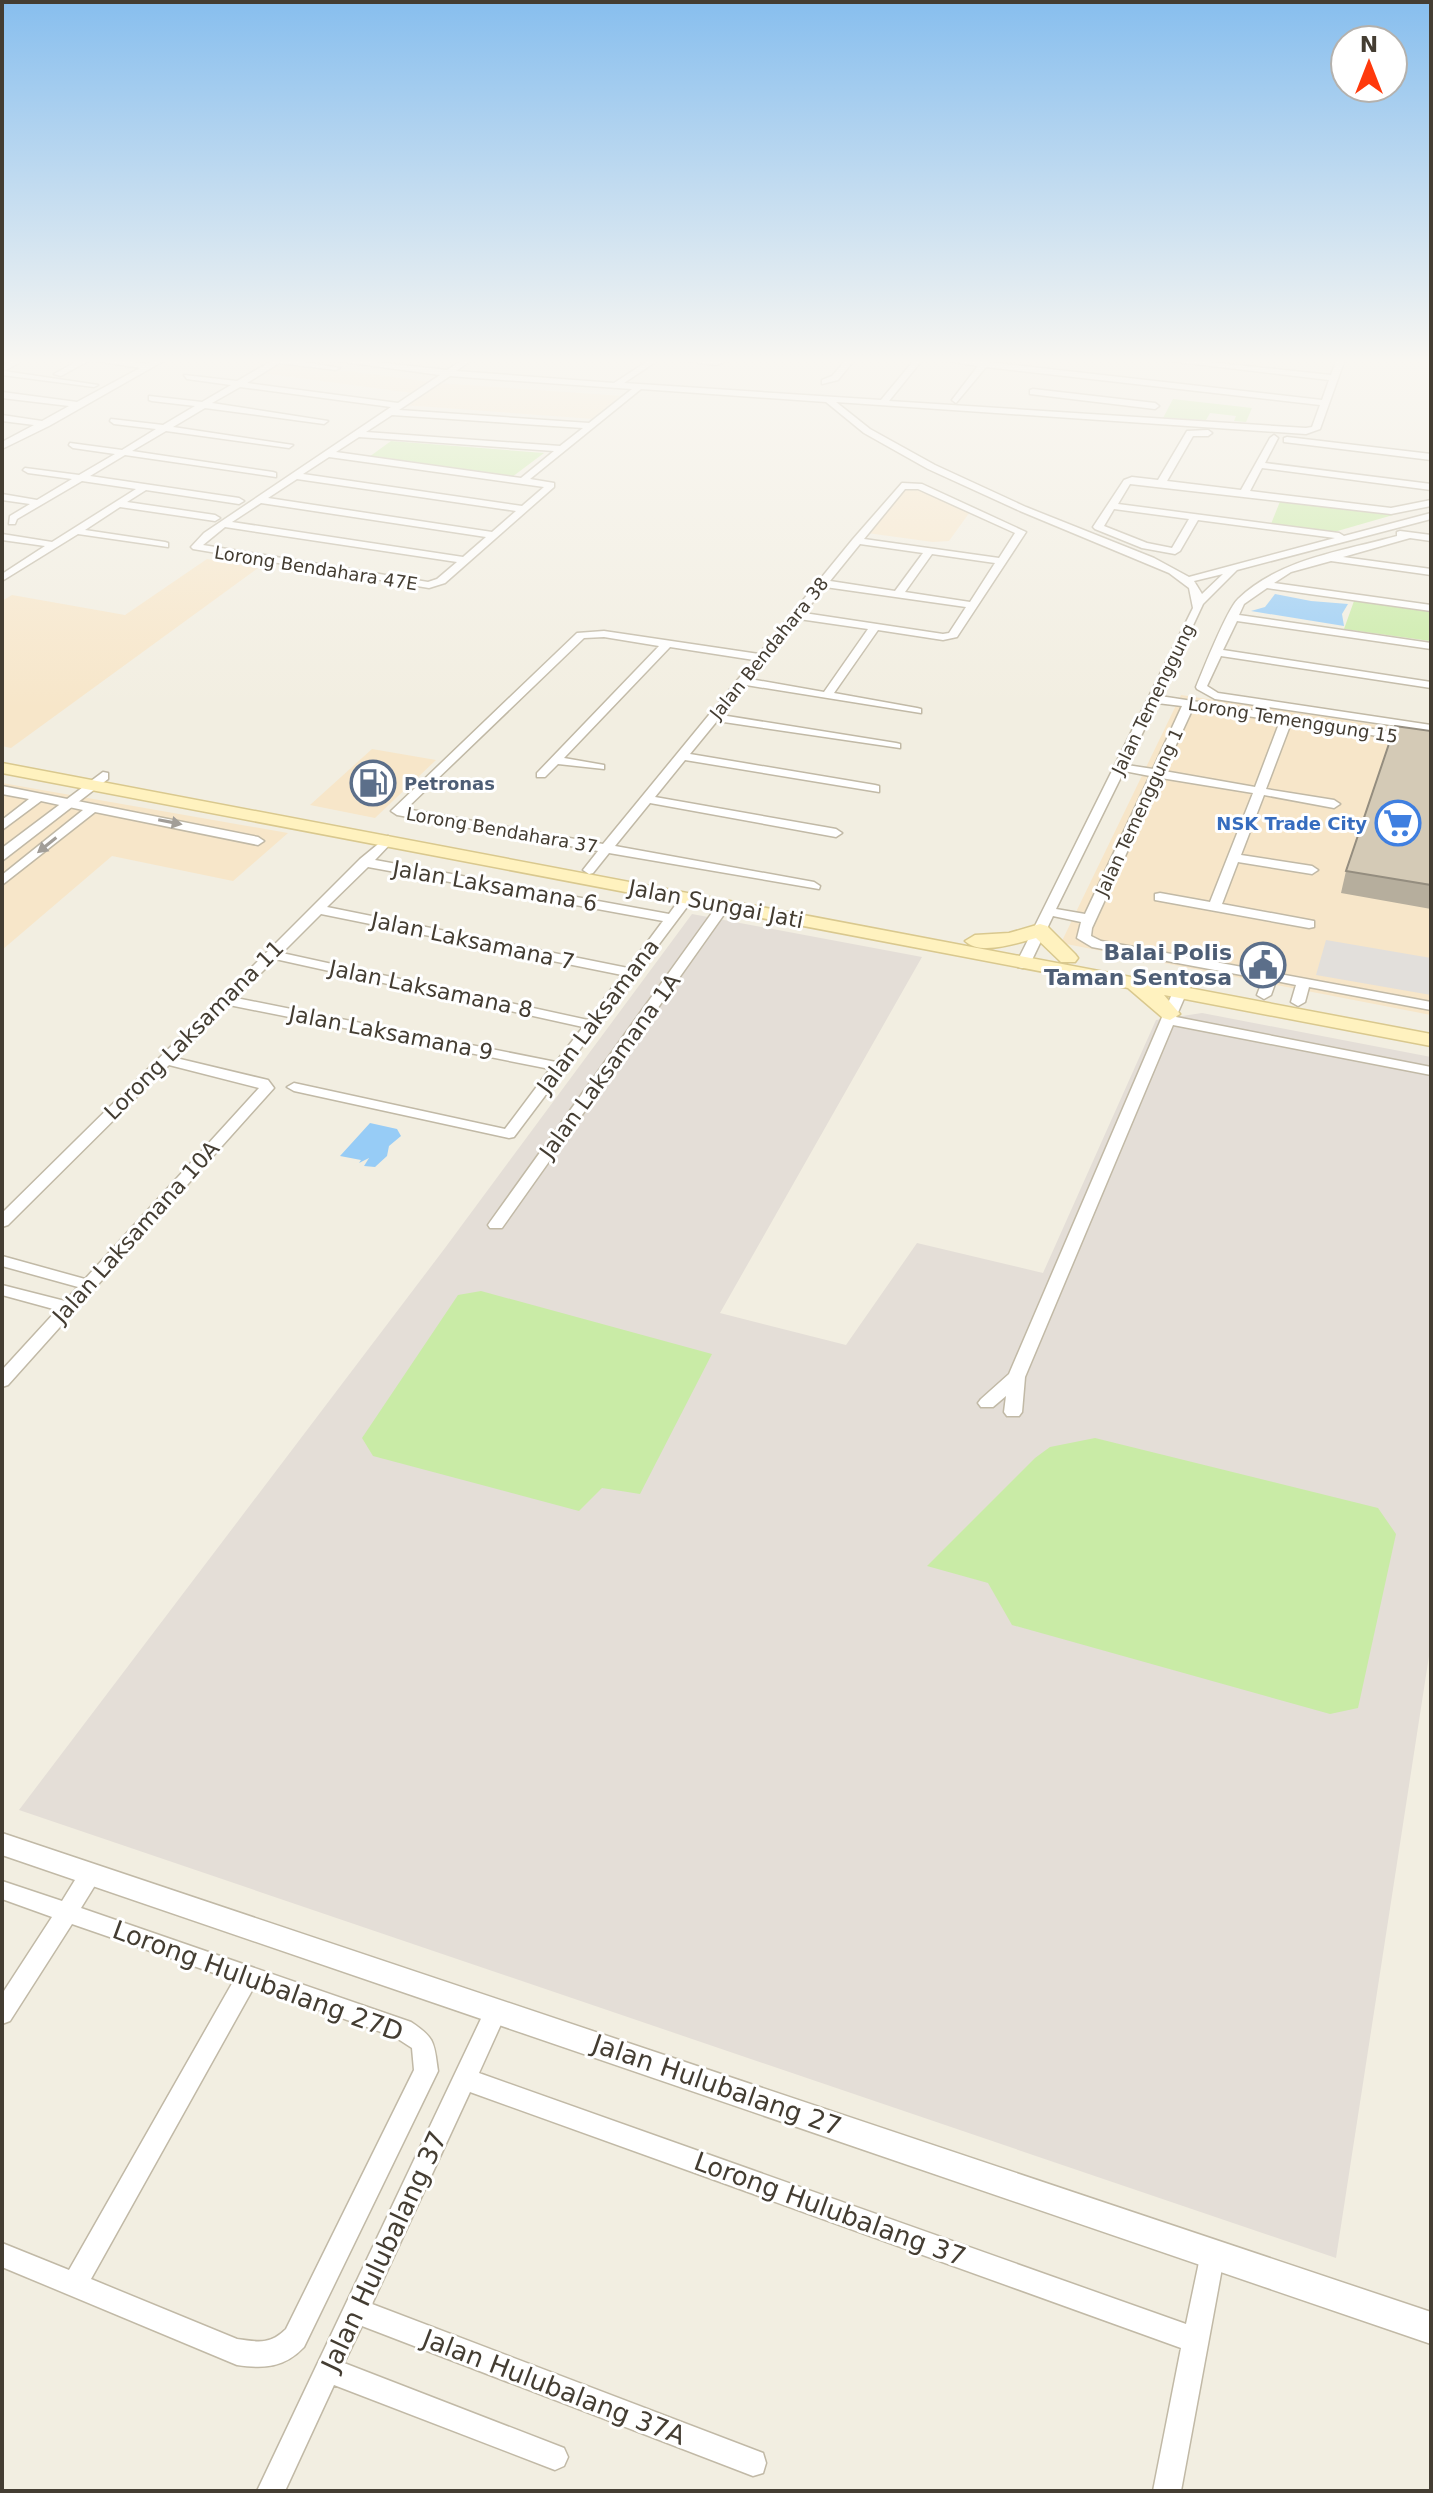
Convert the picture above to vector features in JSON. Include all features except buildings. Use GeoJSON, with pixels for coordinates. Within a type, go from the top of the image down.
{"type":"FeatureCollection","features":[{"type":"Feature","properties":{"kind":"main road","name":"Jalan Sungai Jati"},"geometry":{"type":"LineString","coordinates":[[2,757],[98,780],[975,941],[1026,958],[1068,958],[1176,1003]]}},
{"type":"Feature","properties":{"kind":"main road","name":"Jalan Sungai Jati"},"geometry":{"type":"LineString","coordinates":[[2,768],[62,779],[98,780],[118,790],[724,906],[1026,958],[1130,984],[1157,1000],[1176,1003],[1301,992],[1431,1028]]}},
{"type":"Feature","properties":{"kind":"main road"},"geometry":{"type":"LineString","coordinates":[[62,779],[73,787],[71,802]]}},
{"type":"Feature","properties":{"kind":"main road"},"geometry":{"type":"LineString","coordinates":[[71,802],[93,792],[118,790]]}},
{"type":"Feature","properties":{"kind":"main road"},"geometry":{"type":"LineString","coordinates":[[975,941],[1011,939],[1045,921],[1068,958]]}},
{"type":"Feature","properties":{"kind":"main road","name":"Jalan Sungai Jati"},"geometry":{"type":"LineString","coordinates":[[1265,993],[1431,1040]]}},
{"type":"Feature","properties":{"kind":"street"},"geometry":{"type":"LineString","coordinates":[[69,475],[239,501]]}},
{"type":"Feature","properties":{"kind":"street"},"geometry":{"type":"LineString","coordinates":[[12,522],[85,475]]}},
{"type":"Feature","properties":{"kind":"street"},"geometry":{"type":"LineString","coordinates":[[119,504],[465,560],[551,485],[489,475]]}},
{"type":"Feature","properties":{"kind":"street"},"geometry":{"type":"LineString","coordinates":[[524,480],[529,475]]}},
{"type":"Feature","properties":{"kind":"street"},"geometry":{"type":"LineString","coordinates":[[949,475],[983,493],[1154,563],[1187,580],[1431,516]]}},
{"type":"Feature","properties":{"kind":"street"},"geometry":{"type":"LineString","coordinates":[[1162,482],[1166,475]]}},
{"type":"Feature","properties":{"kind":"street"},"geometry":{"type":"LineString","coordinates":[[1245,492],[1254,475]]}},
{"type":"Feature","properties":{"kind":"street"},"geometry":{"type":"LineString","coordinates":[[1340,475],[1431,487]]}},
{"type":"Feature","properties":{"kind":"street"},"geometry":{"type":"LineString","coordinates":[[220,521],[295,476],[524,509]]}},
{"type":"Feature","properties":{"kind":"street"},"geometry":{"type":"LineString","coordinates":[[1195,517],[1178,549],[1151,548],[1099,529],[1127,482],[1162,482],[1391,511],[1431,503]]}},
{"type":"Feature","properties":{"kind":"street","name":"Jalan Bendahara 38"},"geometry":{"type":"LineString","coordinates":[[589,870],[902,486],[919,486],[975,508],[1021,532],[1001,561]]}},
{"type":"Feature","properties":{"kind":"street"},"geometry":{"type":"LineString","coordinates":[[4,576],[145,487]]}},
{"type":"Feature","properties":{"kind":"street"},"geometry":{"type":"LineString","coordinates":[[2,497],[39,503]]}},
{"type":"Feature","properties":{"kind":"street"},"geometry":{"type":"LineString","coordinates":[[259,500],[494,535]]}},
{"type":"Feature","properties":{"kind":"street"},"geometry":{"type":"LineString","coordinates":[[1112,506],[1349,537]]}},
{"type":"Feature","properties":{"kind":"street","name":"Lorong Bendahara 47E"},"geometry":{"type":"LineString","coordinates":[[220,521],[196,547],[203,551],[429,585],[441,581],[465,560]]}},
{"type":"Feature","properties":{"kind":"street"},"geometry":{"type":"LineString","coordinates":[[76,531],[165,545]]}},
{"type":"Feature","properties":{"kind":"street"},"geometry":{"type":"LineString","coordinates":[[1375,531],[1431,538]]}},
{"type":"Feature","properties":{"kind":"street"},"geometry":{"type":"LineString","coordinates":[[1407,536],[1287,570],[1240,602],[1201,687],[1215,696],[1431,728]]}},
{"type":"Feature","properties":{"kind":"street"},"geometry":{"type":"LineString","coordinates":[[2,537],[54,545]]}},
{"type":"Feature","properties":{"kind":"street"},"geometry":{"type":"LineString","coordinates":[[796,615],[949,637],[1001,561],[856,541]]}},
{"type":"Feature","properties":{"kind":"street"},"geometry":{"type":"LineString","coordinates":[[898,594],[930,551]]}},
{"type":"Feature","properties":{"kind":"street"},"geometry":{"type":"LineString","coordinates":[[1330,558],[1431,572]]}},
{"type":"Feature","properties":{"kind":"street"},"geometry":{"type":"LineString","coordinates":[[1154,563],[1234,568]]}},
{"type":"Feature","properties":{"kind":"street"},"geometry":{"type":"LineString","coordinates":[[1198,604],[1234,568]]}},
{"type":"Feature","properties":{"kind":"street","name":"Jalan Temenggung"},"geometry":{"type":"LineString","coordinates":[[1026,958],[1155,699],[1198,604],[1195,590],[1187,580]]}},
{"type":"Feature","properties":{"kind":"street"},"geometry":{"type":"LineString","coordinates":[[822,583],[972,605]]}},
{"type":"Feature","properties":{"kind":"street"},"geometry":{"type":"LineString","coordinates":[[1265,585],[1431,608]]}},
{"type":"Feature","properties":{"kind":"street"},"geometry":{"type":"LineString","coordinates":[[1234,617],[1431,646]]}},
{"type":"Feature","properties":{"kind":"street"},"geometry":{"type":"LineString","coordinates":[[827,696],[875,627]]}},
{"type":"Feature","properties":{"kind":"street","name":"Lorong Bendahara 37"},"geometry":{"type":"LineString","coordinates":[[667,644],[592,633],[581,635],[397,811],[814,886]]}},
{"type":"Feature","properties":{"kind":"street"},"geometry":{"type":"LineString","coordinates":[[541,775],[667,644],[761,658]]}},
{"type":"Feature","properties":{"kind":"street"},"geometry":{"type":"LineString","coordinates":[[1216,652],[1431,685]]}},
{"type":"Feature","properties":{"kind":"street"},"geometry":{"type":"LineString","coordinates":[[742,681],[917,711]]}},
{"type":"Feature","properties":{"kind":"street","name":"Lorong Temenggung 15"},"geometry":{"type":"LineString","coordinates":[[1155,699],[1431,741]]}},
{"type":"Feature","properties":{"kind":"street","name":"Jalan Temenggung 1"},"geometry":{"type":"LineString","coordinates":[[1189,704],[1082,918],[1084,938],[1265,993]]}},
{"type":"Feature","properties":{"kind":"street"},"geometry":{"type":"LineString","coordinates":[[714,717],[896,746]]}},
{"type":"Feature","properties":{"kind":"street"},"geometry":{"type":"LineString","coordinates":[[1215,907],[1287,719]]}},
{"type":"Feature","properties":{"kind":"street"},"geometry":{"type":"LineString","coordinates":[[682,756],[875,789]]}},
{"type":"Feature","properties":{"kind":"street"},"geometry":{"type":"LineString","coordinates":[[556,760],[600,767]]}},
{"type":"Feature","properties":{"kind":"street"},"geometry":{"type":"LineString","coordinates":[[1120,767],[1334,804]]}},
{"type":"Feature","properties":{"kind":"street"},"geometry":{"type":"LineString","coordinates":[[2,856],[98,780]]}},
{"type":"Feature","properties":{"kind":"street"},"geometry":{"type":"LineString","coordinates":[[2,790],[258,841]]}},
{"type":"Feature","properties":{"kind":"street"},"geometry":{"type":"LineString","coordinates":[[2,826],[39,797]]}},
{"type":"Feature","properties":{"kind":"street"},"geometry":{"type":"LineString","coordinates":[[647,799],[836,833]]}},
{"type":"Feature","properties":{"kind":"street"},"geometry":{"type":"LineString","coordinates":[[2,881],[93,808]]}},
{"type":"Feature","properties":{"kind":"street","name":"Lorong Laksamana 11"},"geometry":{"type":"LineString","coordinates":[[2,1222],[388,840]]}},
{"type":"Feature","properties":{"kind":"street"},"geometry":{"type":"LineString","coordinates":[[1234,858],[1312,870]]}},
{"type":"Feature","properties":{"kind":"street","name":"Jalan Laksamana 6"},"geometry":{"type":"LineString","coordinates":[[364,862],[672,919]]}},
{"type":"Feature","properties":{"kind":"street"},"geometry":{"type":"LineString","coordinates":[[1160,897],[1309,924]]}},
{"type":"Feature","properties":{"kind":"street","name":"Jalan Laksamana"},"geometry":{"type":"LineString","coordinates":[[294,1087],[509,1134],[687,899]]}},
{"type":"Feature","properties":{"kind":"street","name":"Jalan Laksamana 1A"},"geometry":{"type":"LineString","coordinates":[[496,1225],[724,906]]}},
{"type":"Feature","properties":{"kind":"street","name":"Jalan Laksamana 7"},"geometry":{"type":"LineString","coordinates":[[316,909],[631,973]]}},
{"type":"Feature","properties":{"kind":"street","name":"Jalan Temenggung 1"},"geometry":{"type":"LineString","coordinates":[[1045,921],[1082,918]]}},
{"type":"Feature","properties":{"kind":"street","name":"Jalan Laksamana 8"},"geometry":{"type":"LineString","coordinates":[[270,954],[592,1025]]}},
{"type":"Feature","properties":{"kind":"street"},"geometry":{"type":"LineString","coordinates":[[1301,992],[1431,1006]]}},
{"type":"Feature","properties":{"kind":"street","name":"Jalan Laksamana 9"},"geometry":{"type":"LineString","coordinates":[[223,1000],[560,1067]]}},
{"type":"Feature","properties":{"kind":"street"},"geometry":{"type":"LineString","coordinates":[[1013,1412],[1016,1377],[1176,1003],[1431,1071]]}},
{"type":"Feature","properties":{"kind":"street","name":"Jalan Laksamana 10A"},"geometry":{"type":"LineString","coordinates":[[2,1381],[267,1088],[263,1083],[164,1060]]}},
{"type":"Feature","properties":{"kind":"street"},"geometry":{"type":"LineString","coordinates":[[2,1261],[89,1285]]}},
{"type":"Feature","properties":{"kind":"street"},"geometry":{"type":"LineString","coordinates":[[2,1290],[68,1307]]}},
{"type":"Feature","properties":{"kind":"street"},"geometry":{"type":"LineString","coordinates":[[987,1403],[1016,1377]]}},
{"type":"Feature","properties":{"kind":"street","name":"Jalan Hulubalang 27"},"geometry":{"type":"LineString","coordinates":[[2,1844],[1431,2328]]}},
{"type":"Feature","properties":{"kind":"street"},"geometry":{"type":"LineString","coordinates":[[2,2014],[91,1874]]}},
{"type":"Feature","properties":{"kind":"street","name":"Lorong Hulubalang 27D"},"geometry":{"type":"LineString","coordinates":[[2,1890],[403,2029],[423,2043],[426,2071],[295,2338],[282,2353],[265,2356],[237,2352],[75,2284]]}},
{"type":"Feature","properties":{"kind":"street"},"geometry":{"type":"LineString","coordinates":[[2,2255],[75,2284],[248,1977]]}},
{"type":"Feature","properties":{"kind":"street","name":"Jalan Hulubalang 37"},"geometry":{"type":"LineString","coordinates":[[271,2491],[496,2011]]}},
{"type":"Feature","properties":{"kind":"street","name":"Lorong Hulubalang 37"},"geometry":{"type":"LineString","coordinates":[[465,2079],[1195,2340]]}},
{"type":"Feature","properties":{"kind":"street"},"geometry":{"type":"LineString","coordinates":[[1167,2491],[1212,2252]]}},
{"type":"Feature","properties":{"kind":"street","name":"Jalan Hulubalang 37A"},"geometry":{"type":"LineString","coordinates":[[356,2311],[753,2463]]}},
{"type":"Feature","properties":{"kind":"street"},"geometry":{"type":"LineString","coordinates":[[328,2370],[555,2457]]}},
{"type":"Feature","properties":{"kind":"shaded area"},"geometry":{"type":"Polygon","coordinates":[[[911,486],[972,509],[949,541],[933,542],[867,533],[906,487],[911,486]]]}},
{"type":"Feature","properties":{"kind":"shaded area"},"geometry":{"type":"Polygon","coordinates":[[[207,559],[258,568],[11,748],[2,746],[2,601],[12,595],[125,615],[207,559]]]}},
{"type":"Feature","properties":{"kind":"shaded area"},"geometry":{"type":"Polygon","coordinates":[[[1181,695],[1431,733],[1431,1015],[1061,943],[1181,695]]]}},
{"type":"Feature","properties":{"kind":"shaded area"},"geometry":{"type":"Polygon","coordinates":[[[372,749],[436,760],[375,818],[310,805],[372,749]]]}},
{"type":"Feature","properties":{"kind":"shaded area"},"geometry":{"type":"Polygon","coordinates":[[[2,783],[288,833],[233,881],[112,856],[2,950],[2,783]]]}},
{"type":"Feature","properties":{"kind":"shaded area"},"geometry":{"type":"Polygon","coordinates":[[[692,914],[922,957],[720,1313],[846,1345],[917,1243],[1043,1273],[1156,1020],[1202,1013],[1431,1057],[1431,1643],[1336,2258],[19,1810],[445,1248],[692,914]]]}},
{"type":"Feature","properties":{"kind":"shaded area"},"geometry":{"type":"Polygon","coordinates":[[[1326,940],[1431,958],[1431,995],[1316,975],[1326,940]]]}},
{"type":"Feature","properties":{"kind":"green space"},"geometry":{"type":"Polygon","coordinates":[[[1281,499],[1393,515],[1334,532],[1271,524],[1281,499]]]}},
{"type":"Feature","properties":{"kind":"green space"},"geometry":{"type":"Polygon","coordinates":[[[1354,601],[1431,612],[1430,641],[1344,629],[1354,601]]]}},
{"type":"Feature","properties":{"kind":"green space"},"geometry":{"type":"Polygon","coordinates":[[[481,1291],[712,1354],[640,1494],[602,1488],[579,1511],[373,1456],[362,1438],[458,1295],[481,1291]]]}},
{"type":"Feature","properties":{"kind":"green space"},"geometry":{"type":"Polygon","coordinates":[[[1095,1438],[1378,1508],[1396,1534],[1358,1708],[1330,1714],[1012,1625],[988,1583],[927,1566],[1035,1458],[1050,1447],[1095,1438]]]}},
{"type":"Feature","properties":{"kind":"water"},"geometry":{"type":"Polygon","coordinates":[[[1275,594],[1348,604],[1342,614],[1344,626],[1251,611],[1265,607],[1275,594]]]}},
{"type":"Feature","properties":{"kind":"water"},"geometry":{"type":"Polygon","coordinates":[[[370,1123],[397,1129],[401,1136],[389,1146],[387,1156],[375,1167],[364,1166],[369,1158],[359,1163],[361,1160],[340,1156],[370,1123]]]}},
{"type":"Feature","properties":{"kind":"place","name":"Petronas"},"geometry":{"type":"Point","coordinates":[373,783]}},
{"type":"Feature","properties":{"kind":"place","name":"NSK Trade City"},"geometry":{"type":"Point","coordinates":[1398,823]}},
{"type":"Feature","properties":{"kind":"place","name":"Balai Polis Taman Sentosa"},"geometry":{"type":"Point","coordinates":[1263,965]}}]}
